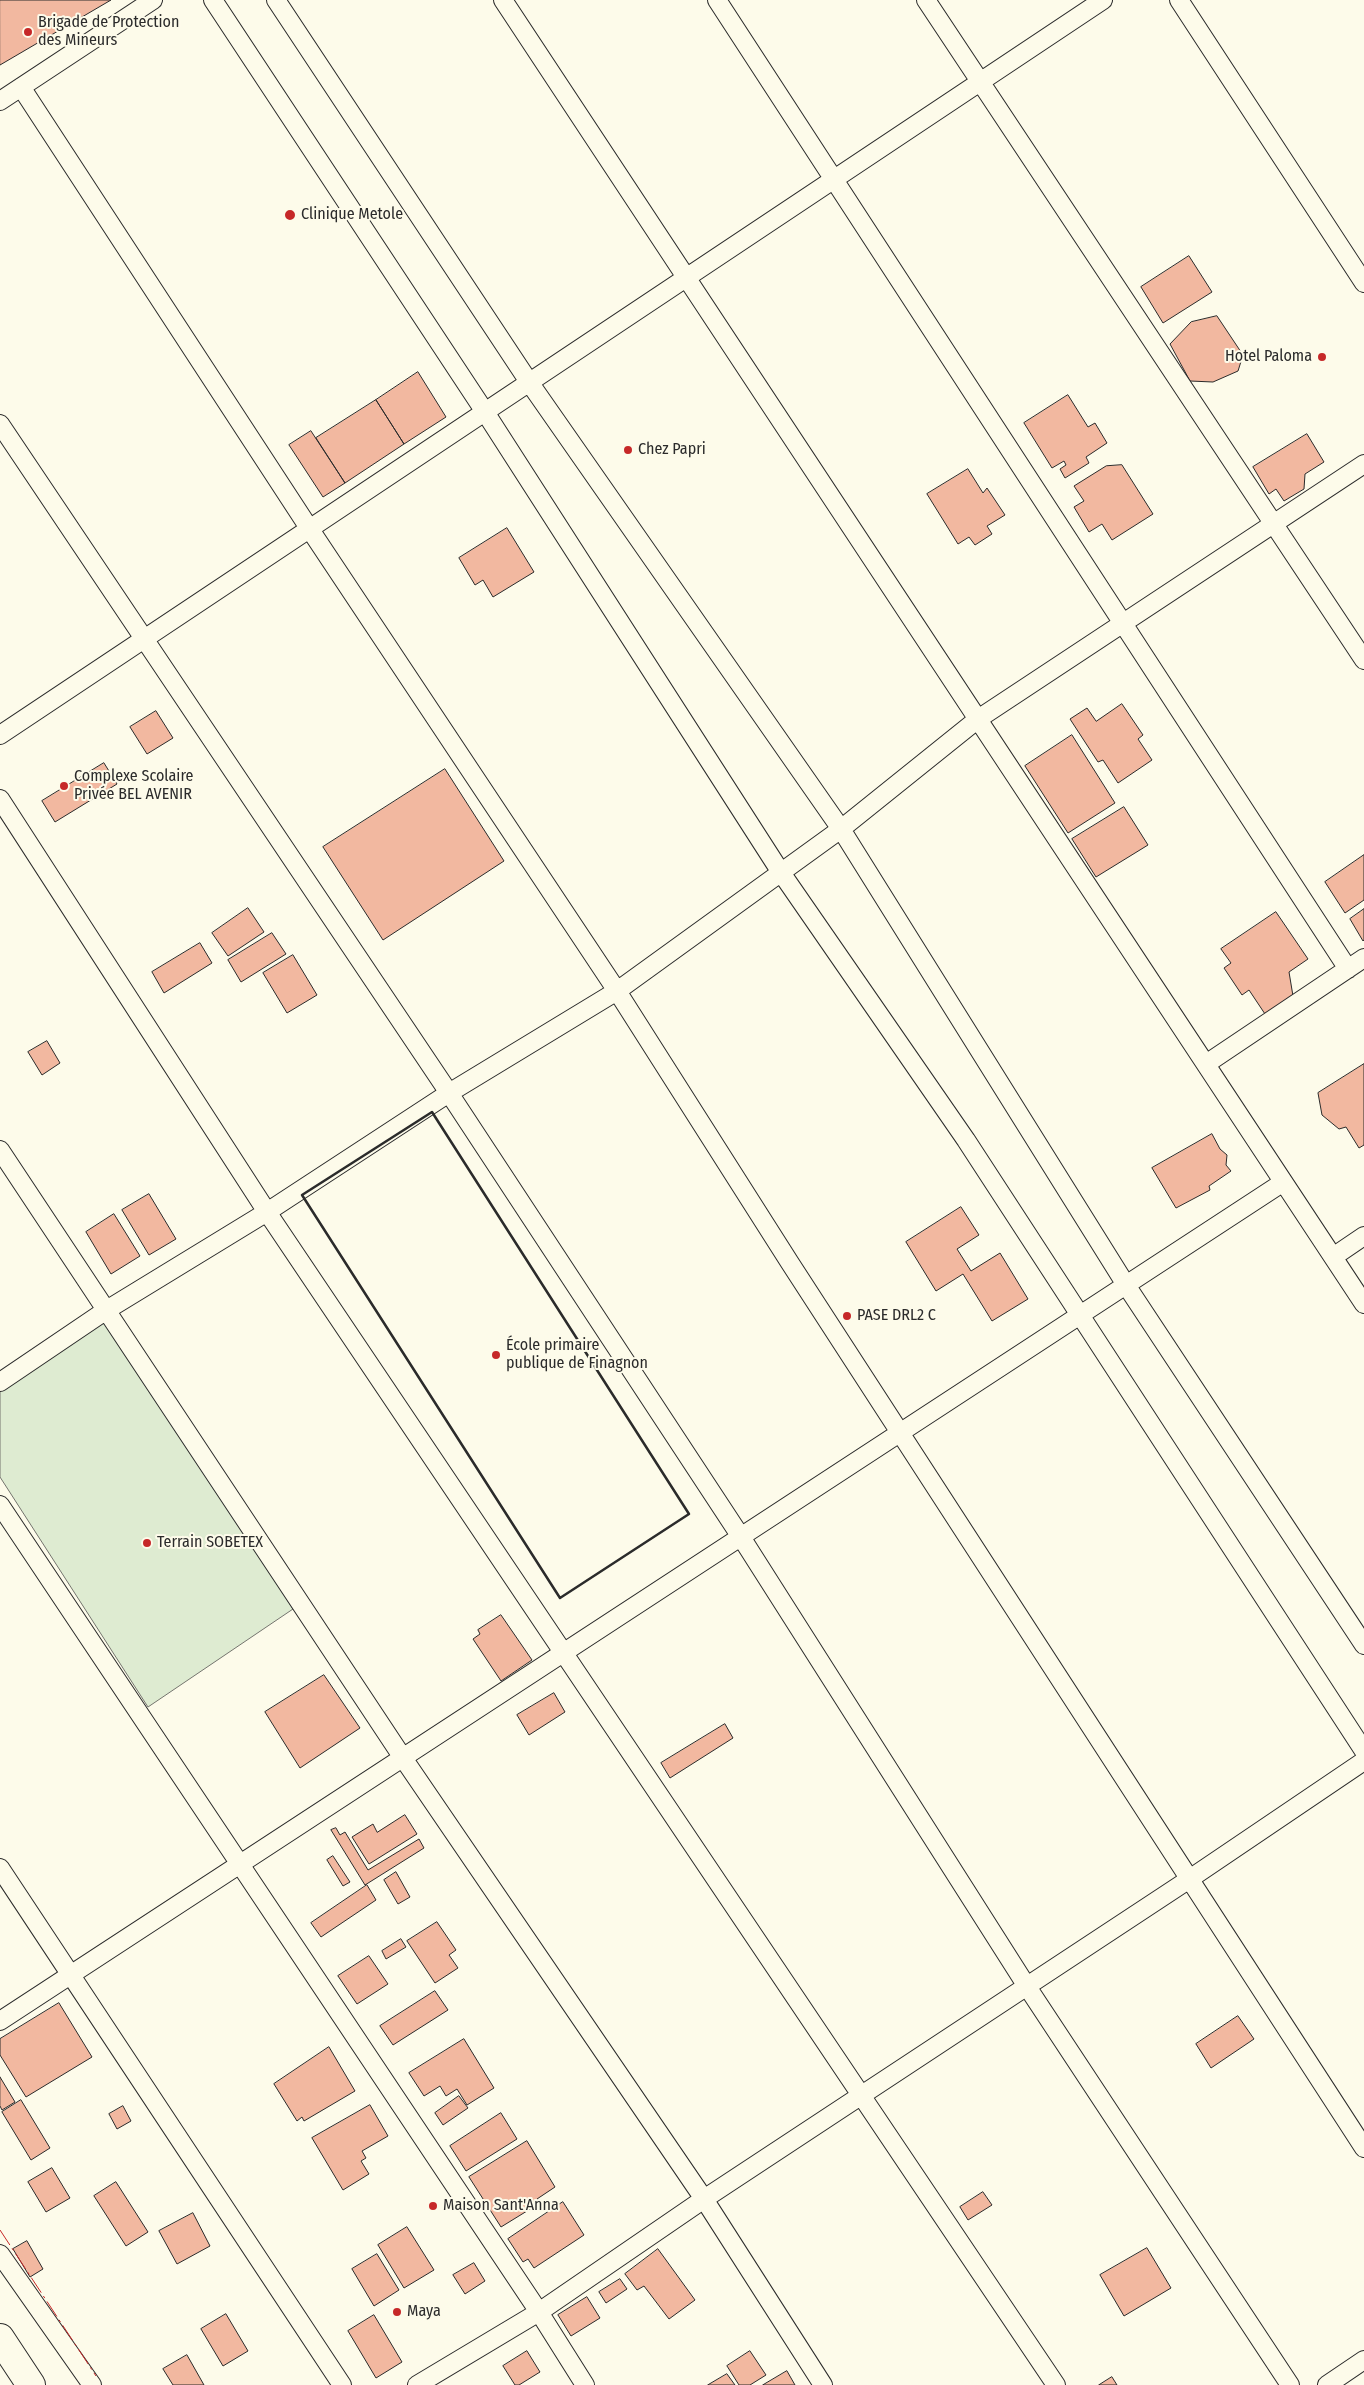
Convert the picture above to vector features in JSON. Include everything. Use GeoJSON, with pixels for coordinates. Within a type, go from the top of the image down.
{"type":"FeatureCollection","features":[{"type":"Feature","properties":{"kind":"highway"},"geometry":{"type":"LineString","coordinates":[[0,2338],[31,2385]]}},
{"type":"Feature","properties":{"kind":"street"},"geometry":{"type":"LineString","coordinates":[[0,101],[153,0]]}},
{"type":"Feature","properties":{"kind":"street"},"geometry":{"type":"LineString","coordinates":[[213,0],[485,412],[780,872],[966,1140],[1364,1751]]}},
{"type":"Feature","properties":{"kind":"street"},"geometry":{"type":"LineString","coordinates":[[276,0],[529,382],[841,829],[1126,1285],[1364,1645]]}},
{"type":"Feature","properties":{"kind":"street"},"geometry":{"type":"LineString","coordinates":[[503,0],[1206,1064],[1282,1183],[1334,1257],[1364,1304]]}},
{"type":"Feature","properties":{"kind":"street"},"geometry":{"type":"LineString","coordinates":[[718,0],[1348,969]]}},
{"type":"Feature","properties":{"kind":"street"},"geometry":{"type":"LineString","coordinates":[[926,0],[1364,660]]}},
{"type":"Feature","properties":{"kind":"street"},"geometry":{"type":"LineString","coordinates":[[0,734],[1103,0]]}},
{"type":"Feature","properties":{"kind":"street"},"geometry":{"type":"LineString","coordinates":[[1179,0],[1364,283]]}},
{"type":"Feature","properties":{"kind":"street"},"geometry":{"type":"LineString","coordinates":[[21,87],[309,528],[617,991],[1188,1880],[1364,2148]]}},
{"type":"Feature","properties":{"kind":"street"},"geometry":{"type":"LineString","coordinates":[[0,424],[143,640],[449,1093],[741,1537],[1026,1985],[1290,2385]]}},
{"type":"Feature","properties":{"kind":"street"},"geometry":{"type":"LineString","coordinates":[[0,1382],[105,1311],[267,1212],[449,1093],[617,991],[841,829],[978,719],[1364,464]]}},
{"type":"Feature","properties":{"kind":"street"},"geometry":{"type":"LineString","coordinates":[[0,799],[267,1212],[1056,2385]]}},
{"type":"Feature","properties":{"kind":"street"},"geometry":{"type":"LineString","coordinates":[[1206,1064],[1364,958]]}},
{"type":"Feature","properties":{"kind":"street"},"geometry":{"type":"LineString","coordinates":[[0,1150],[403,1758],[704,2199],[823,2385]]}},
{"type":"Feature","properties":{"kind":"street"},"geometry":{"type":"LineString","coordinates":[[0,2021],[1282,1183]]}},
{"type":"Feature","properties":{"kind":"street"},"geometry":{"type":"LineString","coordinates":[[1334,1257],[1364,1236]]}},
{"type":"Feature","properties":{"kind":"street"},"geometry":{"type":"LineString","coordinates":[[0,1505],[539,2312],[585,2385]]}},
{"type":"Feature","properties":{"kind":"street"},"geometry":{"type":"LineString","coordinates":[[416,2385],[539,2312],[704,2199],[863,2096],[1026,1985],[1188,1880],[1364,1761]]}},
{"type":"Feature","properties":{"kind":"street"},"geometry":{"type":"LineString","coordinates":[[0,1868],[72,1974],[342,2385]]}},
{"type":"Feature","properties":{"kind":"street"},"geometry":{"type":"LineString","coordinates":[[0,2254],[92,2385]]}},
{"type":"Feature","properties":{"kind":"street"},"geometry":{"type":"LineString","coordinates":[[1327,2385],[1364,2360]]}},
{"type":"Feature","properties":{"kind":"green space","name":"Terrain SOBETEX"},"geometry":{"type":"Polygon","coordinates":[[[108,1313],[293,1609],[148,1707],[0,1477],[0,1384],[108,1313]]]}},
{"type":"Feature","properties":{"kind":"building","name":"Brigade de Protection des Mineurs"},"geometry":{"type":"Polygon","coordinates":[[[0,0],[111,0],[0,65],[0,0]]]}},
{"type":"Feature","properties":{"kind":"building"},"geometry":{"type":"Polygon","coordinates":[[[1189,256],[1212,292],[1163,323],[1141,287],[1189,256]]]}},
{"type":"Feature","properties":{"kind":"building"},"geometry":{"type":"Polygon","coordinates":[[[1217,316],[1243,355],[1238,371],[1213,382],[1190,381],[1170,344],[1191,322],[1217,316]]]}},
{"type":"Feature","properties":{"kind":"building"},"geometry":{"type":"Polygon","coordinates":[[[418,372],[446,417],[404,444],[376,400],[418,372]]]}},
{"type":"Feature","properties":{"kind":"building"},"geometry":{"type":"Polygon","coordinates":[[[1068,395],[1088,427],[1095,423],[1107,443],[1086,457],[1089,463],[1065,478],[1060,469],[1066,465],[1064,461],[1052,468],[1024,423],[1068,395]]]}},
{"type":"Feature","properties":{"kind":"building"},"geometry":{"type":"Polygon","coordinates":[[[376,400],[404,444],[345,483],[316,438],[376,400]]]}},
{"type":"Feature","properties":{"kind":"building"},"geometry":{"type":"Polygon","coordinates":[[[311,431],[345,483],[323,497],[289,445],[311,431]]]}},
{"type":"Feature","properties":{"kind":"building"},"geometry":{"type":"Polygon","coordinates":[[[1307,434],[1324,462],[1305,474],[1304,489],[1284,501],[1276,489],[1269,494],[1253,467],[1307,434]]]}},
{"type":"Feature","properties":{"kind":"building"},"geometry":{"type":"Polygon","coordinates":[[[1122,465],[1153,514],[1112,540],[1102,524],[1089,532],[1074,507],[1084,501],[1074,486],[1106,466],[1122,465]]]}},
{"type":"Feature","properties":{"kind":"building"},"geometry":{"type":"Polygon","coordinates":[[[968,469],[983,493],[987,488],[1005,515],[987,526],[992,534],[975,545],[969,537],[958,544],[927,494],[968,469]]]}},
{"type":"Feature","properties":{"kind":"building"},"geometry":{"type":"Polygon","coordinates":[[[507,528],[534,572],[493,597],[483,580],[475,585],[459,558],[507,528]]]}},
{"type":"Feature","properties":{"kind":"building"},"geometry":{"type":"Polygon","coordinates":[[[1122,704],[1143,735],[1138,739],[1152,760],[1118,783],[1103,760],[1098,762],[1070,719],[1087,708],[1096,721],[1122,704]]]}},
{"type":"Feature","properties":{"kind":"building"},"geometry":{"type":"Polygon","coordinates":[[[156,711],[173,738],[147,754],[130,727],[156,711]]]}},
{"type":"Feature","properties":{"kind":"building"},"geometry":{"type":"Polygon","coordinates":[[[1072,735],[1115,803],[1068,833],[1025,766],[1072,735]]]}},
{"type":"Feature","properties":{"kind":"building"},"geometry":{"type":"Polygon","coordinates":[[[104,763],[117,784],[55,822],[42,801],[104,763]]]}},
{"type":"Feature","properties":{"kind":"building"},"geometry":{"type":"Polygon","coordinates":[[[445,769],[504,861],[383,940],[323,847],[445,769]]]}},
{"type":"Feature","properties":{"kind":"building"},"geometry":{"type":"Polygon","coordinates":[[[1124,807],[1148,845],[1096,877],[1072,839],[1124,807]]]}},
{"type":"Feature","properties":{"kind":"building"},"geometry":{"type":"Polygon","coordinates":[[[1364,855],[1364,900],[1345,913],[1325,882],[1364,855]]]}},
{"type":"Feature","properties":{"kind":"building"},"geometry":{"type":"Polygon","coordinates":[[[248,908],[264,932],[228,956],[212,933],[248,908]]]}},
{"type":"Feature","properties":{"kind":"building"},"geometry":{"type":"Polygon","coordinates":[[[1364,909],[1364,940],[1363,941],[1350,919],[1364,909]]]}},
{"type":"Feature","properties":{"kind":"building"},"geometry":{"type":"Polygon","coordinates":[[[1276,912],[1308,959],[1289,972],[1293,996],[1265,1014],[1249,990],[1242,995],[1224,968],[1231,963],[1221,949],[1276,912]]]}},
{"type":"Feature","properties":{"kind":"building"},"geometry":{"type":"Polygon","coordinates":[[[272,933],[286,954],[241,982],[228,960],[272,933]]]}},
{"type":"Feature","properties":{"kind":"building"},"geometry":{"type":"Polygon","coordinates":[[[200,943],[212,963],[164,993],[152,972],[200,943]]]}},
{"type":"Feature","properties":{"kind":"building"},"geometry":{"type":"Polygon","coordinates":[[[293,955],[317,995],[287,1013],[263,973],[293,955]]]}},
{"type":"Feature","properties":{"kind":"building"},"geometry":{"type":"Polygon","coordinates":[[[47,1041],[60,1063],[42,1075],[28,1052],[47,1041]]]}},
{"type":"Feature","properties":{"kind":"building"},"geometry":{"type":"Polygon","coordinates":[[[1364,1064],[1364,1145],[1359,1148],[1346,1127],[1339,1129],[1322,1115],[1318,1093],[1364,1064]]]}},
{"type":"Feature","properties":{"kind":"building"},"geometry":{"type":"Polygon","coordinates":[[[1212,1134],[1220,1149],[1227,1155],[1226,1165],[1231,1171],[1209,1186],[1210,1190],[1176,1208],[1152,1168],[1212,1134]]]}},
{"type":"Feature","properties":{"kind":"building"},"geometry":{"type":"Polygon","coordinates":[[[149,1194],[176,1239],[149,1255],[122,1210],[149,1194]]]}},
{"type":"Feature","properties":{"kind":"building"},"geometry":{"type":"Polygon","coordinates":[[[961,1207],[979,1235],[957,1249],[971,1271],[1000,1253],[1028,1299],[992,1321],[963,1274],[936,1291],[906,1242],[961,1207]]]}},
{"type":"Feature","properties":{"kind":"building"},"geometry":{"type":"Polygon","coordinates":[[[114,1214],[140,1256],[111,1274],[86,1232],[114,1214]]]}},
{"type":"Feature","properties":{"kind":"building"},"geometry":{"type":"Polygon","coordinates":[[[501,1615],[532,1660],[501,1681],[473,1639],[480,1634],[478,1630],[501,1615]]]}},
{"type":"Feature","properties":{"kind":"building"},"geometry":{"type":"Polygon","coordinates":[[[324,1675],[360,1728],[300,1768],[265,1712],[324,1675]]]}},
{"type":"Feature","properties":{"kind":"building"},"geometry":{"type":"Polygon","coordinates":[[[554,1693],[565,1712],[529,1735],[517,1715],[554,1693]]]}},
{"type":"Feature","properties":{"kind":"building"},"geometry":{"type":"Polygon","coordinates":[[[725,1724],[733,1738],[670,1778],[661,1763],[725,1724]]]}},
{"type":"Feature","properties":{"kind":"building"},"geometry":{"type":"Polygon","coordinates":[[[405,1815],[417,1834],[369,1864],[352,1837],[373,1824],[377,1832],[405,1815]]]}},
{"type":"Feature","properties":{"kind":"building"},"geometry":{"type":"Polygon","coordinates":[[[336,1828],[340,1835],[345,1832],[368,1870],[419,1839],[424,1848],[365,1885],[331,1830],[336,1828]]]}},
{"type":"Feature","properties":{"kind":"building"},"geometry":{"type":"Polygon","coordinates":[[[333,1856],[350,1882],[343,1886],[327,1860],[333,1856]]]}},
{"type":"Feature","properties":{"kind":"building"},"geometry":{"type":"Polygon","coordinates":[[[396,1872],[410,1897],[398,1904],[384,1880],[396,1872]]]}},
{"type":"Feature","properties":{"kind":"building"},"geometry":{"type":"Polygon","coordinates":[[[367,1885],[376,1900],[321,1937],[311,1923],[367,1885]]]}},
{"type":"Feature","properties":{"kind":"building"},"geometry":{"type":"Polygon","coordinates":[[[437,1922],[456,1950],[449,1955],[458,1968],[435,1983],[407,1941],[437,1922]]]}},
{"type":"Feature","properties":{"kind":"building"},"geometry":{"type":"Polygon","coordinates":[[[401,1939],[406,1947],[386,1959],[382,1951],[401,1939]]]}},
{"type":"Feature","properties":{"kind":"building"},"geometry":{"type":"Polygon","coordinates":[[[369,1956],[388,1984],[357,2004],[338,1976],[369,1956]]]}},
{"type":"Feature","properties":{"kind":"building"},"geometry":{"type":"Polygon","coordinates":[[[435,1991],[448,2010],[393,2045],[380,2026],[435,1991]]]}},
{"type":"Feature","properties":{"kind":"building"},"geometry":{"type":"Polygon","coordinates":[[[59,2003],[92,2057],[26,2097],[0,2055],[0,2039],[59,2003]]]}},
{"type":"Feature","properties":{"kind":"building"},"geometry":{"type":"Polygon","coordinates":[[[1238,2016],[1254,2039],[1211,2068],[1196,2044],[1238,2016]]]}},
{"type":"Feature","properties":{"kind":"building"},"geometry":{"type":"Polygon","coordinates":[[[464,2039],[494,2088],[467,2105],[457,2089],[446,2096],[440,2086],[424,2096],[409,2073],[464,2039]]]}},
{"type":"Feature","properties":{"kind":"building"},"geometry":{"type":"Polygon","coordinates":[[[329,2047],[355,2091],[304,2121],[302,2117],[297,2121],[274,2084],[329,2047]]]}},
{"type":"Feature","properties":{"kind":"building"},"geometry":{"type":"Polygon","coordinates":[[[0,2077],[15,2102],[2,2110],[0,2106],[0,2077]]]}},
{"type":"Feature","properties":{"kind":"building"},"geometry":{"type":"Polygon","coordinates":[[[459,2096],[468,2108],[443,2125],[435,2113],[459,2096]]]}},
{"type":"Feature","properties":{"kind":"building"},"geometry":{"type":"Polygon","coordinates":[[[21,2100],[50,2148],[31,2160],[2,2112],[21,2100]]]}},
{"type":"Feature","properties":{"kind":"building"},"geometry":{"type":"Polygon","coordinates":[[[370,2105],[388,2136],[362,2151],[366,2158],[361,2161],[369,2174],[343,2190],[312,2138],[370,2105]]]}},
{"type":"Feature","properties":{"kind":"building"},"geometry":{"type":"Polygon","coordinates":[[[123,2106],[131,2121],[117,2129],[109,2114],[123,2106]]]}},
{"type":"Feature","properties":{"kind":"building"},"geometry":{"type":"Polygon","coordinates":[[[501,2113],[517,2139],[466,2171],[450,2146],[501,2113]]]}},
{"type":"Feature","properties":{"kind":"building"},"geometry":{"type":"Polygon","coordinates":[[[527,2141],[555,2187],[537,2199],[540,2203],[501,2227],[469,2177],[527,2141]]]}},
{"type":"Feature","properties":{"kind":"building"},"geometry":{"type":"Polygon","coordinates":[[[52,2168],[70,2198],[46,2212],[28,2182],[52,2168]]]}},
{"type":"Feature","properties":{"kind":"building"},"geometry":{"type":"Polygon","coordinates":[[[116,2182],[148,2232],[126,2246],[94,2196],[116,2182]]]}},
{"type":"Feature","properties":{"kind":"building"},"geometry":{"type":"Polygon","coordinates":[[[983,2192],[992,2205],[968,2220],[960,2207],[983,2192]]]}},
{"type":"Feature","properties":{"kind":"building"},"geometry":{"type":"Polygon","coordinates":[[[563,2202],[584,2235],[534,2268],[528,2259],[523,2262],[508,2239],[563,2202]]]}},
{"type":"Feature","properties":{"kind":"building"},"geometry":{"type":"Polygon","coordinates":[[[193,2213],[210,2246],[177,2264],[159,2231],[193,2213]]]}},
{"type":"Feature","properties":{"kind":"building"},"geometry":{"type":"Polygon","coordinates":[[[407,2227],[434,2270],[404,2288],[378,2245],[407,2227]]]}},
{"type":"Feature","properties":{"kind":"building"},"geometry":{"type":"Polygon","coordinates":[[[27,2241],[43,2269],[30,2277],[13,2249],[27,2241]]]}},
{"type":"Feature","properties":{"kind":"building"},"geometry":{"type":"Polygon","coordinates":[[[1147,2248],[1171,2288],[1124,2316],[1100,2275],[1147,2248]]]}},
{"type":"Feature","properties":{"kind":"building"},"geometry":{"type":"Polygon","coordinates":[[[658,2249],[695,2300],[669,2319],[644,2286],[637,2290],[625,2274],[658,2249]]]}},
{"type":"Feature","properties":{"kind":"building"},"geometry":{"type":"Polygon","coordinates":[[[377,2254],[399,2290],[374,2306],[352,2269],[377,2254]]]}},
{"type":"Feature","properties":{"kind":"building"},"geometry":{"type":"Polygon","coordinates":[[[474,2263],[485,2281],[465,2294],[453,2275],[474,2263]]]}},
{"type":"Feature","properties":{"kind":"building"},"geometry":{"type":"Polygon","coordinates":[[[620,2279],[627,2289],[606,2303],[599,2292],[620,2279]]]}},
{"type":"Feature","properties":{"kind":"building"},"geometry":{"type":"Polygon","coordinates":[[[587,2297],[600,2318],[571,2336],[558,2315],[587,2297]]]}},
{"type":"Feature","properties":{"kind":"building"},"geometry":{"type":"Polygon","coordinates":[[[226,2314],[248,2351],[223,2366],[201,2329],[226,2314]]]}},
{"type":"Feature","properties":{"kind":"building"},"geometry":{"type":"Polygon","coordinates":[[[374,2315],[402,2362],[376,2378],[348,2331],[374,2315]]]}},
{"type":"Feature","properties":{"kind":"building"},"geometry":{"type":"Polygon","coordinates":[[[527,2351],[540,2372],[519,2385],[515,2385],[503,2366],[527,2351]]]}},
{"type":"Feature","properties":{"kind":"building"},"geometry":{"type":"Polygon","coordinates":[[[750,2351],[766,2375],[750,2385],[739,2385],[727,2366],[750,2351]]]}},
{"type":"Feature","properties":{"kind":"building"},"geometry":{"type":"Polygon","coordinates":[[[187,2355],[204,2385],[173,2385],[163,2369],[187,2355]]]}},
{"type":"Feature","properties":{"kind":"building"},"geometry":{"type":"Polygon","coordinates":[[[787,2371],[795,2385],[763,2385],[787,2371]]]}},
{"type":"Feature","properties":{"kind":"building"},"geometry":{"type":"Polygon","coordinates":[[[727,2374],[735,2385],[708,2385],[727,2374]]]}},
{"type":"Feature","properties":{"kind":"building"},"geometry":{"type":"Polygon","coordinates":[[[1112,2377],[1117,2385],[1099,2385],[1112,2377]]]}},
{"type":"Feature","properties":{"kind":"wall"},"geometry":{"type":"LineString","coordinates":[[432,1112],[689,1514],[560,1598],[302,1195],[432,1112]]}},
{"type":"Feature","properties":{"kind":"power"},"geometry":{"type":"LineString","coordinates":[[0,2230],[96,2376]]}},
{"type":"Feature","properties":{"kind":"place","name":"Brigade de Protection des Mineurs"},"geometry":{"type":"Point","coordinates":[28,32]}},
{"type":"Feature","properties":{"kind":"place","name":"Clinique Metole"},"geometry":{"type":"Point","coordinates":[290,215]}},
{"type":"Feature","properties":{"kind":"place","name":"Hotel Paloma"},"geometry":{"type":"Point","coordinates":[1322,357]}},
{"type":"Feature","properties":{"kind":"place","name":"Chez Papri"},"geometry":{"type":"Point","coordinates":[628,450]}},
{"type":"Feature","properties":{"kind":"place","name":"Complexe Scolaire Privée BEL AVENIR"},"geometry":{"type":"Point","coordinates":[64,786]}},
{"type":"Feature","properties":{"kind":"place","name":"PASE DRL2 C"},"geometry":{"type":"Point","coordinates":[847,1316]}},
{"type":"Feature","properties":{"kind":"place","name":"École primaire publique de Finagnon"},"geometry":{"type":"Point","coordinates":[496,1355]}},
{"type":"Feature","properties":{"kind":"place","name":"Terrain SOBETEX"},"geometry":{"type":"Point","coordinates":[147,1543]}},
{"type":"Feature","properties":{"kind":"place","name":"Maison Sant'Anna"},"geometry":{"type":"Point","coordinates":[433,2206]}},
{"type":"Feature","properties":{"kind":"place","name":"Maya"},"geometry":{"type":"Point","coordinates":[397,2312]}}]}
